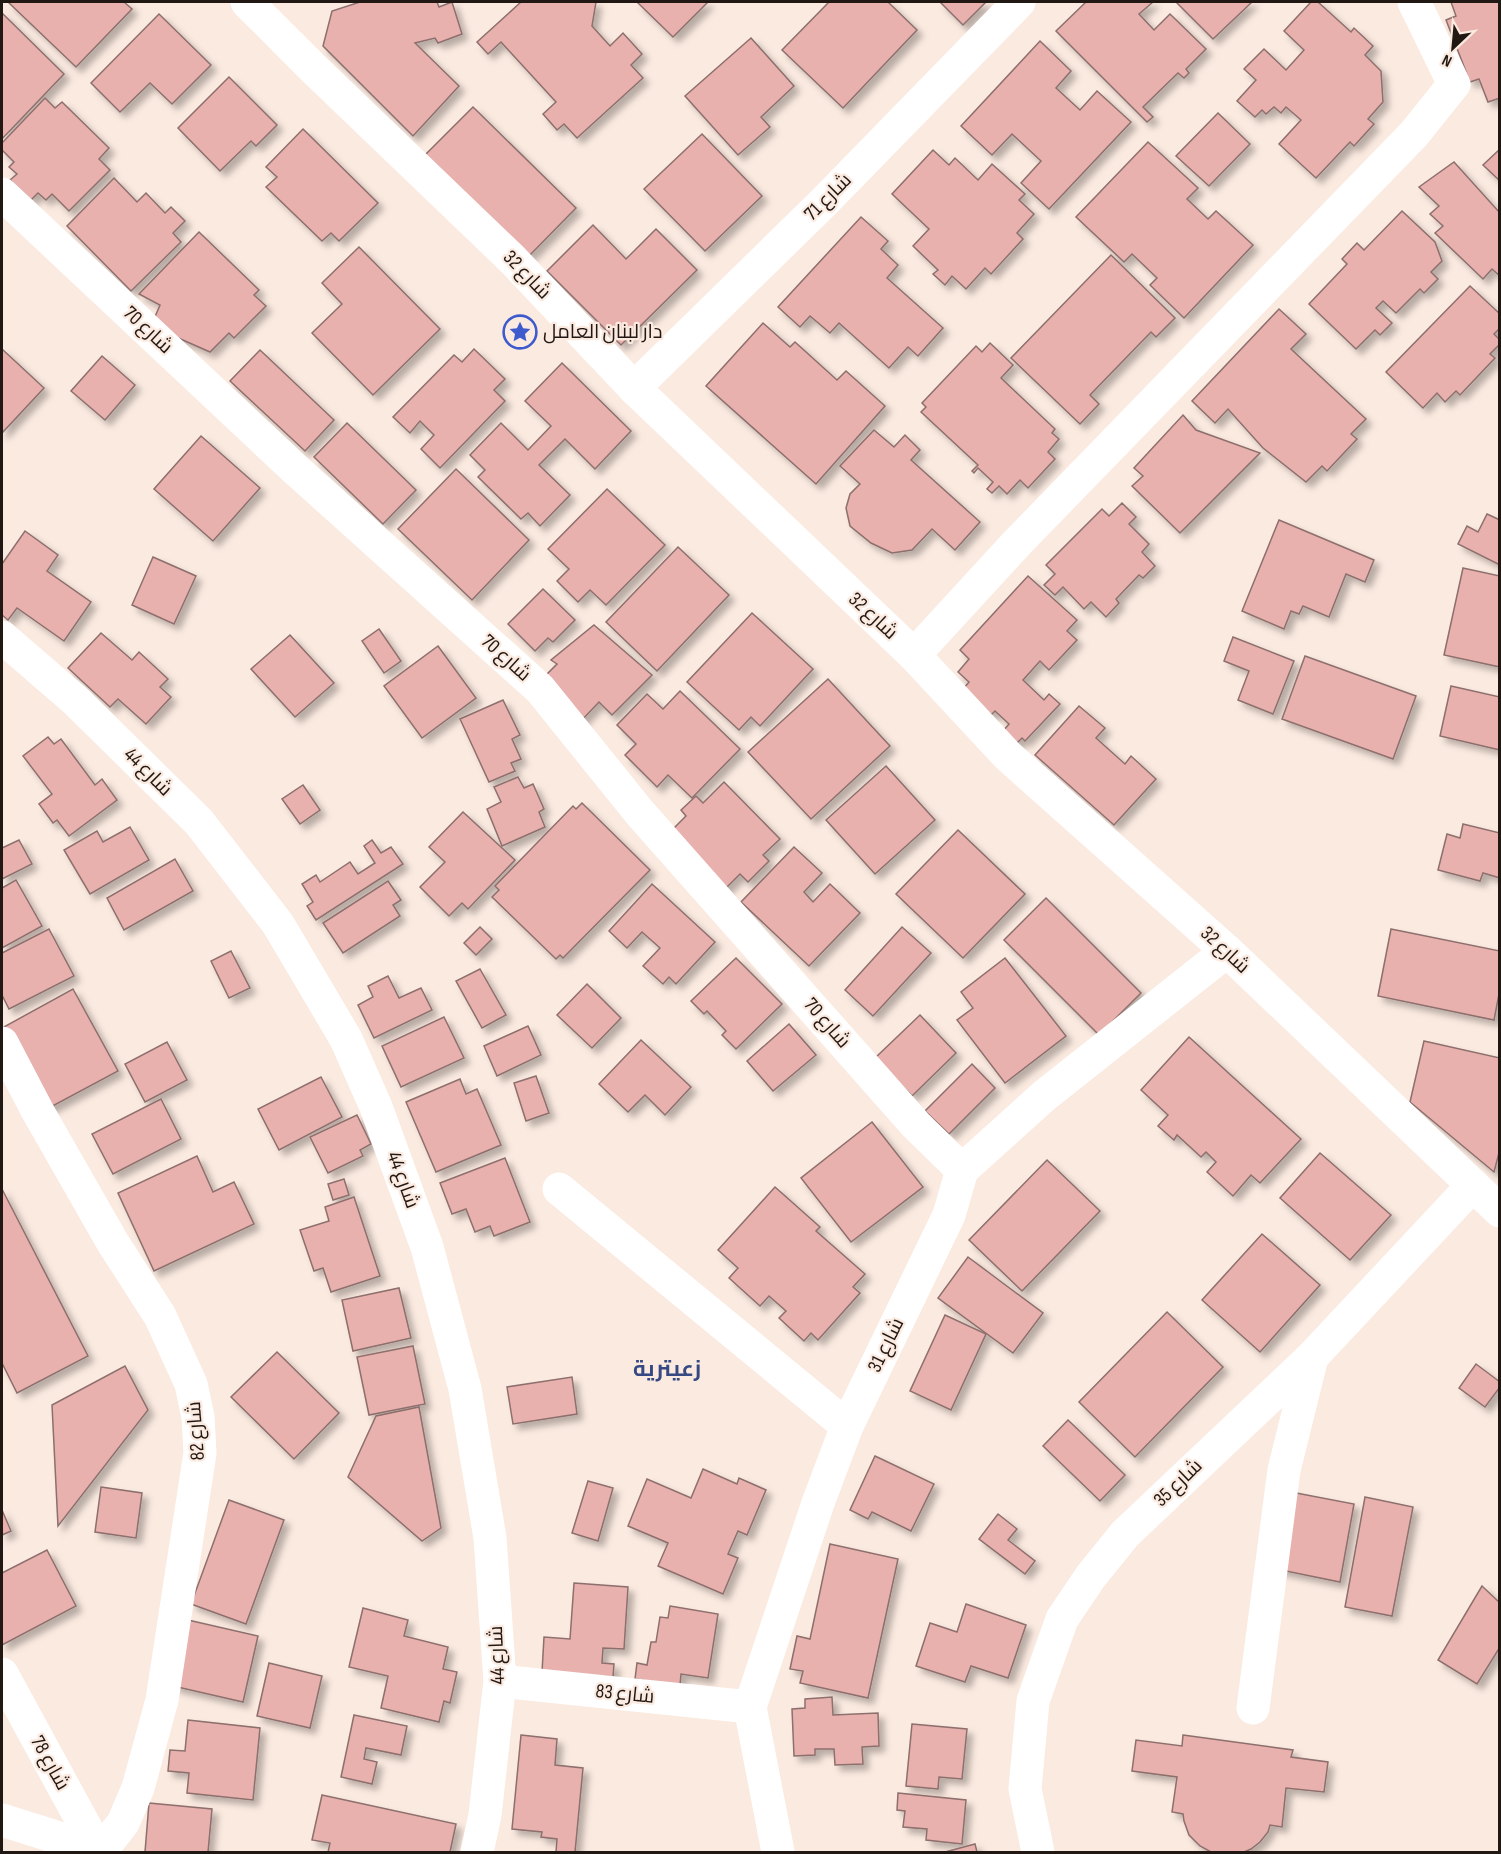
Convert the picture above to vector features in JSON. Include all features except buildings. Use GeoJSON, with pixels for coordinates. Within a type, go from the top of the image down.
{"type":"FeatureCollection","features":[{"type":"Feature","properties":{"kind":"street","name":"شارع 71"},"geometry":{"type":"LineString","coordinates":[[634,388],[824,202],[1019,2]]}},
{"type":"Feature","properties":{"kind":"street"},"geometry":{"type":"LineString","coordinates":[[914,656],[1031,528],[1414,134],[1454,84],[1414,2]]}},
{"type":"Feature","properties":{"kind":"street","name":"شارع 32"},"geometry":{"type":"LineString","coordinates":[[258,5],[314,69],[513,260],[634,388],[914,656],[1008,756],[1227,951],[1500,1211]]}},
{"type":"Feature","properties":{"kind":"street","name":"شارع 70"},"geometry":{"type":"LineString","coordinates":[[2,194],[295,469],[540,689],[640,813],[916,1125],[962,1170]]}},
{"type":"Feature","properties":{"kind":"street","name":"شارع 44"},"geometry":{"type":"LineString","coordinates":[[2,637],[75,700],[199,822],[278,924],[346,1039],[376,1107],[427,1247],[465,1389],[490,1538],[500,1681],[485,1815],[477,1852]]}},
{"type":"Feature","properties":{"kind":"street"},"geometry":{"type":"LineString","coordinates":[[962,1170],[1044,1096],[1227,951]]}},
{"type":"Feature","properties":{"kind":"street","name":"شارع 82"},"geometry":{"type":"LineString","coordinates":[[2,1043],[37,1110],[113,1243],[160,1316],[191,1384],[198,1417],[200,1453],[197,1481],[162,1700],[138,1788],[123,1823],[99,1852]]}},
{"type":"Feature","properties":{"kind":"street","name":"شارع 31"},"geometry":{"type":"LineString","coordinates":[[778,1852],[750,1707],[818,1503],[847,1426],[949,1215],[962,1170]]}},
{"type":"Feature","properties":{"kind":"street","name":"شارع 35"},"geometry":{"type":"LineString","coordinates":[[1038,1852],[1025,1789],[1033,1701],[1062,1619],[1091,1576],[1125,1534],[1312,1357],[1473,1185]]}},
{"type":"Feature","properties":{"kind":"street"},"geometry":{"type":"LineString","coordinates":[[559,1189],[847,1426]]}},
{"type":"Feature","properties":{"kind":"street"},"geometry":{"type":"LineString","coordinates":[[1253,1708],[1284,1470],[1312,1357]]}},
{"type":"Feature","properties":{"kind":"street","name":"شارع 78"},"geometry":{"type":"LineString","coordinates":[[2,1674],[99,1852]]}},
{"type":"Feature","properties":{"kind":"street","name":"شارع 83"},"geometry":{"type":"LineString","coordinates":[[500,1681],[750,1707]]}},
{"type":"Feature","properties":{"kind":"street"},"geometry":{"type":"LineString","coordinates":[[2,1820],[99,1852]]}},
{"type":"Feature","properties":{"kind":"place","name":"دار لبنان العامل"},"geometry":{"type":"Point","coordinates":[520,332]}},
{"type":"Feature","properties":{"kind":"district","name":"زعيترية"},"geometry":{"type":"Point","coordinates":[667,1369]}}]}
